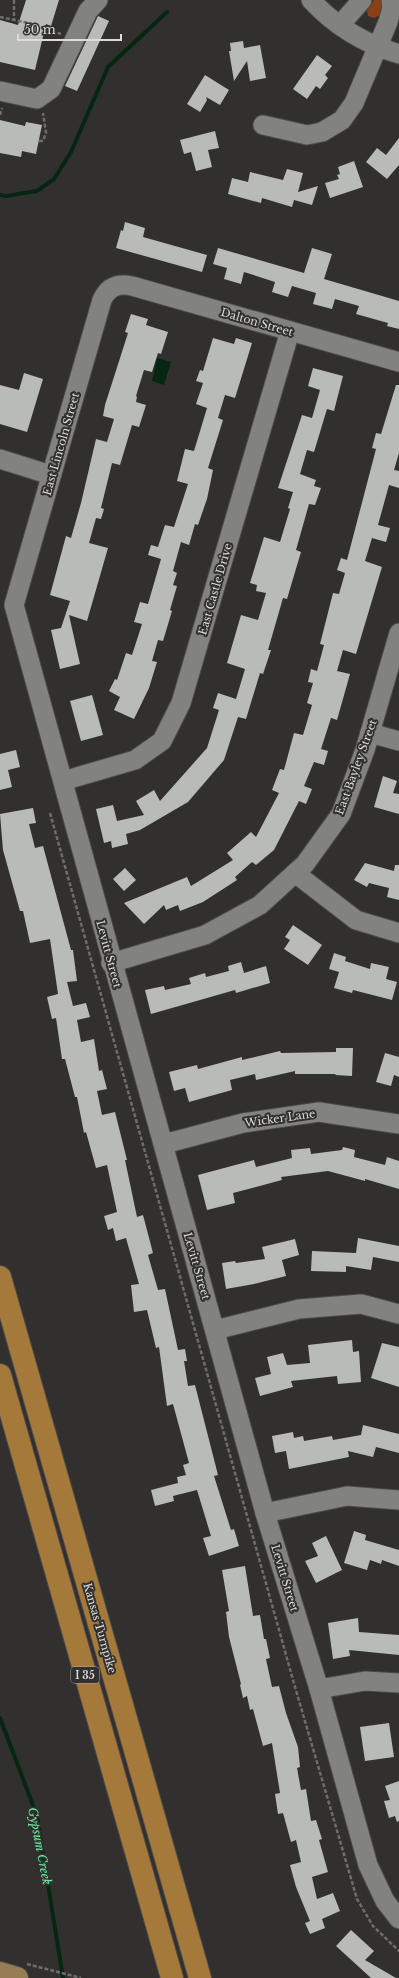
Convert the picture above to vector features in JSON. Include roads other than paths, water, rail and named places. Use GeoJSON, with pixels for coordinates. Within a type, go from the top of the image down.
{"type":"FeatureCollection","features":[{"type":"Feature","properties":{"kind":"highway","name":"Kansas Turnpike"},"geometry":{"type":"LineString","coordinates":[[0,1277],[200,1978]]}},
{"type":"Feature","properties":{"kind":"highway","name":"I 35"},"geometry":{"type":"LineString","coordinates":[[0,1375],[171,1976]]}},
{"type":"Feature","properties":{"kind":"street"},"geometry":{"type":"LineString","coordinates":[[0,91],[37,99],[51,89],[88,11],[98,0]]}},
{"type":"Feature","properties":{"kind":"street"},"geometry":{"type":"LineString","coordinates":[[311,0],[340,25],[377,46],[399,54]]}},
{"type":"Feature","properties":{"kind":"street"},"geometry":{"type":"LineString","coordinates":[[340,25],[362,0]]}},
{"type":"Feature","properties":{"kind":"street"},"geometry":{"type":"LineString","coordinates":[[263,125],[307,135],[322,132],[338,124],[350,111],[388,22],[392,8],[391,0]]}},
{"type":"Feature","properties":{"kind":"street","name":"Dalton Street"},"geometry":{"type":"LineString","coordinates":[[114,286],[132,286],[399,362]]}},
{"type":"Feature","properties":{"kind":"street","name":"East Lincoln Street"},"geometry":{"type":"LineString","coordinates":[[14,605],[102,300],[107,292],[114,286]]}},
{"type":"Feature","properties":{"kind":"street","name":"East Castle Drive"},"geometry":{"type":"LineString","coordinates":[[63,781],[135,760],[162,741],[181,703],[290,331]]}},
{"type":"Feature","properties":{"kind":"street"},"geometry":{"type":"LineString","coordinates":[[0,459],[51,476]]}},
{"type":"Feature","properties":{"kind":"street","name":"Levitt Street"},"geometry":{"type":"LineString","coordinates":[[14,605],[63,781],[111,963],[164,1144],[265,1513],[319,1689],[368,1866],[385,1901],[399,1919]]}},
{"type":"Feature","properties":{"kind":"street","name":"East Bayley Street"},"geometry":{"type":"LineString","coordinates":[[111,963],[205,935],[260,905],[305,864],[341,814],[370,733],[399,633]]}},
{"type":"Feature","properties":{"kind":"street"},"geometry":{"type":"LineString","coordinates":[[370,733],[399,741]]}},
{"type":"Feature","properties":{"kind":"street"},"geometry":{"type":"LineString","coordinates":[[295,873],[356,920],[399,932]]}},
{"type":"Feature","properties":{"kind":"street","name":"Wicker Lane"},"geometry":{"type":"LineString","coordinates":[[164,1144],[243,1123],[319,1112],[399,1124]]}},
{"type":"Feature","properties":{"kind":"street"},"geometry":{"type":"LineString","coordinates":[[215,1330],[299,1309],[361,1304],[399,1314]]}},
{"type":"Feature","properties":{"kind":"street"},"geometry":{"type":"LineString","coordinates":[[265,1513],[347,1496],[399,1500]]}},
{"type":"Feature","properties":{"kind":"street"},"geometry":{"type":"LineString","coordinates":[[319,1689],[366,1681],[399,1683]]}},
{"type":"Feature","properties":{"kind":"waterway"},"geometry":{"type":"LineString","coordinates":[[0,195],[6,196],[37,191],[54,179],[71,152],[108,67],[167,12]]}},
{"type":"Feature","properties":{"kind":"waterway","name":"Gypsum Creek"},"geometry":{"type":"LineString","coordinates":[[0,1718],[37,1816],[63,1978]]}}]}
